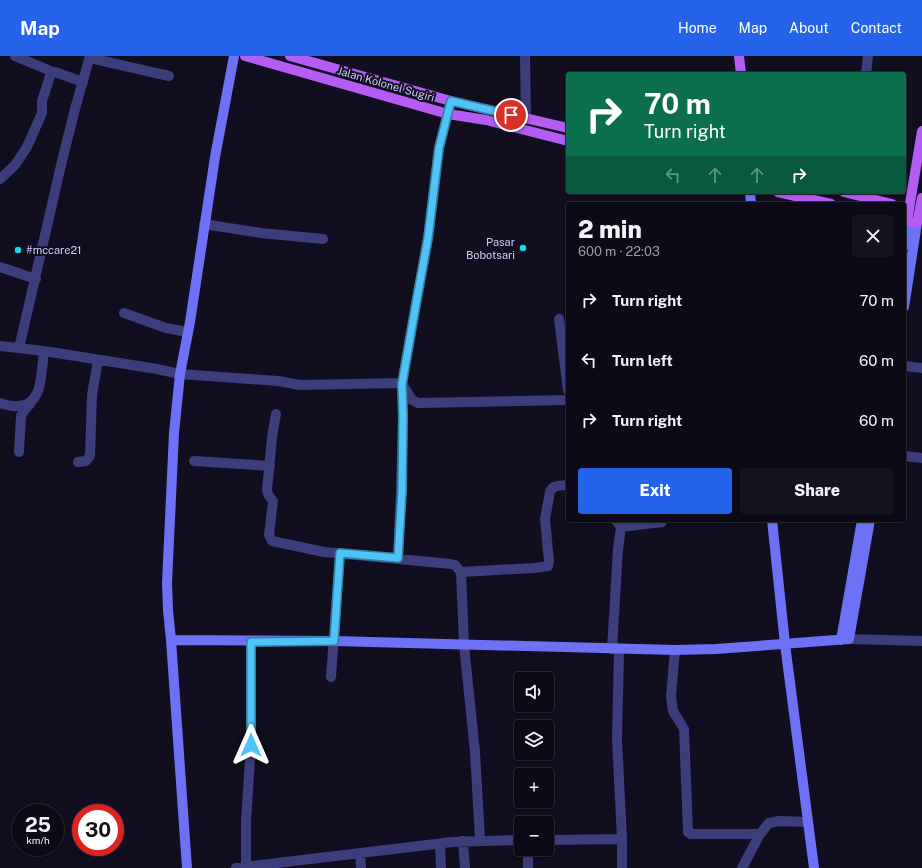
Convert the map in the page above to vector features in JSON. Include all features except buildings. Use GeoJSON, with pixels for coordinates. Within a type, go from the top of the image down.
{"type":"FeatureCollection","features":[{"type":"Feature","properties":{"kind":"main road","name":"Jalan Kolonel Sugiri"},"geometry":{"type":"LineString","coordinates":[[246,56],[448,114],[486,120],[566,140]]}},
{"type":"Feature","properties":{"kind":"main road"},"geometry":{"type":"LineString","coordinates":[[290,56],[322,60],[451,101],[566,128]]}},
{"type":"Feature","properties":{"kind":"main road"},"geometry":{"type":"LineString","coordinates":[[740,56],[741,72]]}},
{"type":"Feature","properties":{"kind":"main road"},"geometry":{"type":"LineString","coordinates":[[910,222],[914,209],[922,132]]}},
{"type":"Feature","properties":{"kind":"main road"},"geometry":{"type":"LineString","coordinates":[[787,194],[822,202]]}},
{"type":"Feature","properties":{"kind":"main road"},"geometry":{"type":"LineString","coordinates":[[852,194],[884,202]]}},
{"type":"Feature","properties":{"kind":"main road"},"geometry":{"type":"LineString","coordinates":[[914,209],[922,198]]}},
{"type":"Feature","properties":{"kind":"street"},"geometry":{"type":"LineString","coordinates":[[15,56],[53,72],[83,82]]}},
{"type":"Feature","properties":{"kind":"street"},"geometry":{"type":"LineString","coordinates":[[187,868],[167,583],[174,433],[180,374],[188,332],[216,147],[234,56]]}},
{"type":"Feature","properties":{"kind":"street"},"geometry":{"type":"LineString","coordinates":[[525,56],[526,119]]}},
{"type":"Feature","properties":{"kind":"street"},"geometry":{"type":"LineString","coordinates":[[866,72],[868,56]]}},
{"type":"Feature","properties":{"kind":"street"},"geometry":{"type":"LineString","coordinates":[[19,348],[61,165],[90,57],[169,76]]}},
{"type":"Feature","properties":{"kind":"street"},"geometry":{"type":"LineString","coordinates":[[0,179],[15,165],[27,147],[42,113],[42,101],[51,73],[53,72]]}},
{"type":"Feature","properties":{"kind":"street"},"geometry":{"type":"LineString","coordinates":[[398,558],[402,491],[402,384],[428,238],[439,148],[451,101]]}},
{"type":"Feature","properties":{"kind":"street"},"geometry":{"type":"LineString","coordinates":[[906,238],[910,222]]}},
{"type":"Feature","properties":{"kind":"street"},"geometry":{"type":"LineString","coordinates":[[906,279],[910,222]]}},
{"type":"Feature","properties":{"kind":"street"},"geometry":{"type":"LineString","coordinates":[[204,224],[261,233],[323,239]]}},
{"type":"Feature","properties":{"kind":"street"},"geometry":{"type":"LineString","coordinates":[[0,267],[36,279]]}},
{"type":"Feature","properties":{"kind":"street"},"geometry":{"type":"LineString","coordinates":[[124,314],[166,328],[188,332]]}},
{"type":"Feature","properties":{"kind":"street"},"geometry":{"type":"LineString","coordinates":[[558,319],[566,376]]}},
{"type":"Feature","properties":{"kind":"street"},"geometry":{"type":"LineString","coordinates":[[0,346],[44,351],[180,374],[278,381],[300,385],[402,384]]}},
{"type":"Feature","properties":{"kind":"street"},"geometry":{"type":"LineString","coordinates":[[19,452],[21,416],[37,394],[44,351]]}},
{"type":"Feature","properties":{"kind":"street"},"geometry":{"type":"LineString","coordinates":[[78,462],[86,461],[90,456],[92,395],[98,360]]}},
{"type":"Feature","properties":{"kind":"street"},"geometry":{"type":"LineString","coordinates":[[906,366],[922,368]]}},
{"type":"Feature","properties":{"kind":"street"},"geometry":{"type":"LineString","coordinates":[[402,384],[412,400],[418,403],[566,400]]}},
{"type":"Feature","properties":{"kind":"street"},"geometry":{"type":"LineString","coordinates":[[0,403],[20,406],[31,402]]}},
{"type":"Feature","properties":{"kind":"street"},"geometry":{"type":"LineString","coordinates":[[276,414],[272,437],[267,490],[273,501],[270,535],[272,541],[324,552],[451,564],[455,565],[461,572],[464,645],[475,752],[480,840]]}},
{"type":"Feature","properties":{"kind":"street"},"geometry":{"type":"LineString","coordinates":[[906,456],[922,458]]}},
{"type":"Feature","properties":{"kind":"street"},"geometry":{"type":"LineString","coordinates":[[194,461],[270,466]]}},
{"type":"Feature","properties":{"kind":"street"},"geometry":{"type":"LineString","coordinates":[[461,572],[548,566],[549,561],[545,519],[550,492],[552,488],[556,486],[566,484]]}},
{"type":"Feature","properties":{"kind":"street"},"geometry":{"type":"LineString","coordinates":[[622,868],[615,650],[618,523],[662,522]]}},
{"type":"Feature","properties":{"kind":"street"},"geometry":{"type":"LineString","coordinates":[[772,522],[785,644],[814,868]]}},
{"type":"Feature","properties":{"kind":"street"},"geometry":{"type":"LineString","coordinates":[[845,640],[862,522]]}},
{"type":"Feature","properties":{"kind":"street"},"geometry":{"type":"LineString","coordinates":[[845,640],[870,522]]}},
{"type":"Feature","properties":{"kind":"street"},"geometry":{"type":"LineString","coordinates":[[331,678],[340,553]]}},
{"type":"Feature","properties":{"kind":"street"},"geometry":{"type":"LineString","coordinates":[[171,640],[251,642],[334,641],[615,650],[716,649],[845,640],[922,641]]}},
{"type":"Feature","properties":{"kind":"street"},"geometry":{"type":"LineString","coordinates":[[251,642],[251,745],[246,821],[241,867],[463,841],[514,840]]}},
{"type":"Feature","properties":{"kind":"street"},"geometry":{"type":"LineString","coordinates":[[675,650],[671,696],[673,711],[684,729],[688,832],[692,834],[760,834]]}},
{"type":"Feature","properties":{"kind":"street"},"geometry":{"type":"LineString","coordinates":[[742,868],[766,825],[773,822],[807,822]]}},
{"type":"Feature","properties":{"kind":"street"},"geometry":{"type":"LineString","coordinates":[[554,840],[622,839]]}},
{"type":"Feature","properties":{"kind":"street"},"geometry":{"type":"LineString","coordinates":[[463,841],[465,868]]}},
{"type":"Feature","properties":{"kind":"street"},"geometry":{"type":"LineString","coordinates":[[440,844],[441,868]]}},
{"type":"Feature","properties":{"kind":"street"},"geometry":{"type":"LineString","coordinates":[[360,853],[361,868]]}},
{"type":"Feature","properties":{"kind":"street"},"geometry":{"type":"LineString","coordinates":[[528,856],[528,868]]}},
{"type":"Feature","properties":{"kind":"place","name":"Pasar Bobotsari"},"geometry":{"type":"Point","coordinates":[523,248]}},
{"type":"Feature","properties":{"kind":"place","name":"#mccare21"},"geometry":{"type":"Point","coordinates":[18,250]}},
{"type":"Feature","properties":{"kind":"route"},"geometry":{"type":"LineString","coordinates":[[251,745],[251,642],[334,641],[340,553],[398,558],[402,491],[402,384],[428,238],[439,148],[451,101],[511,115]]}}]}
